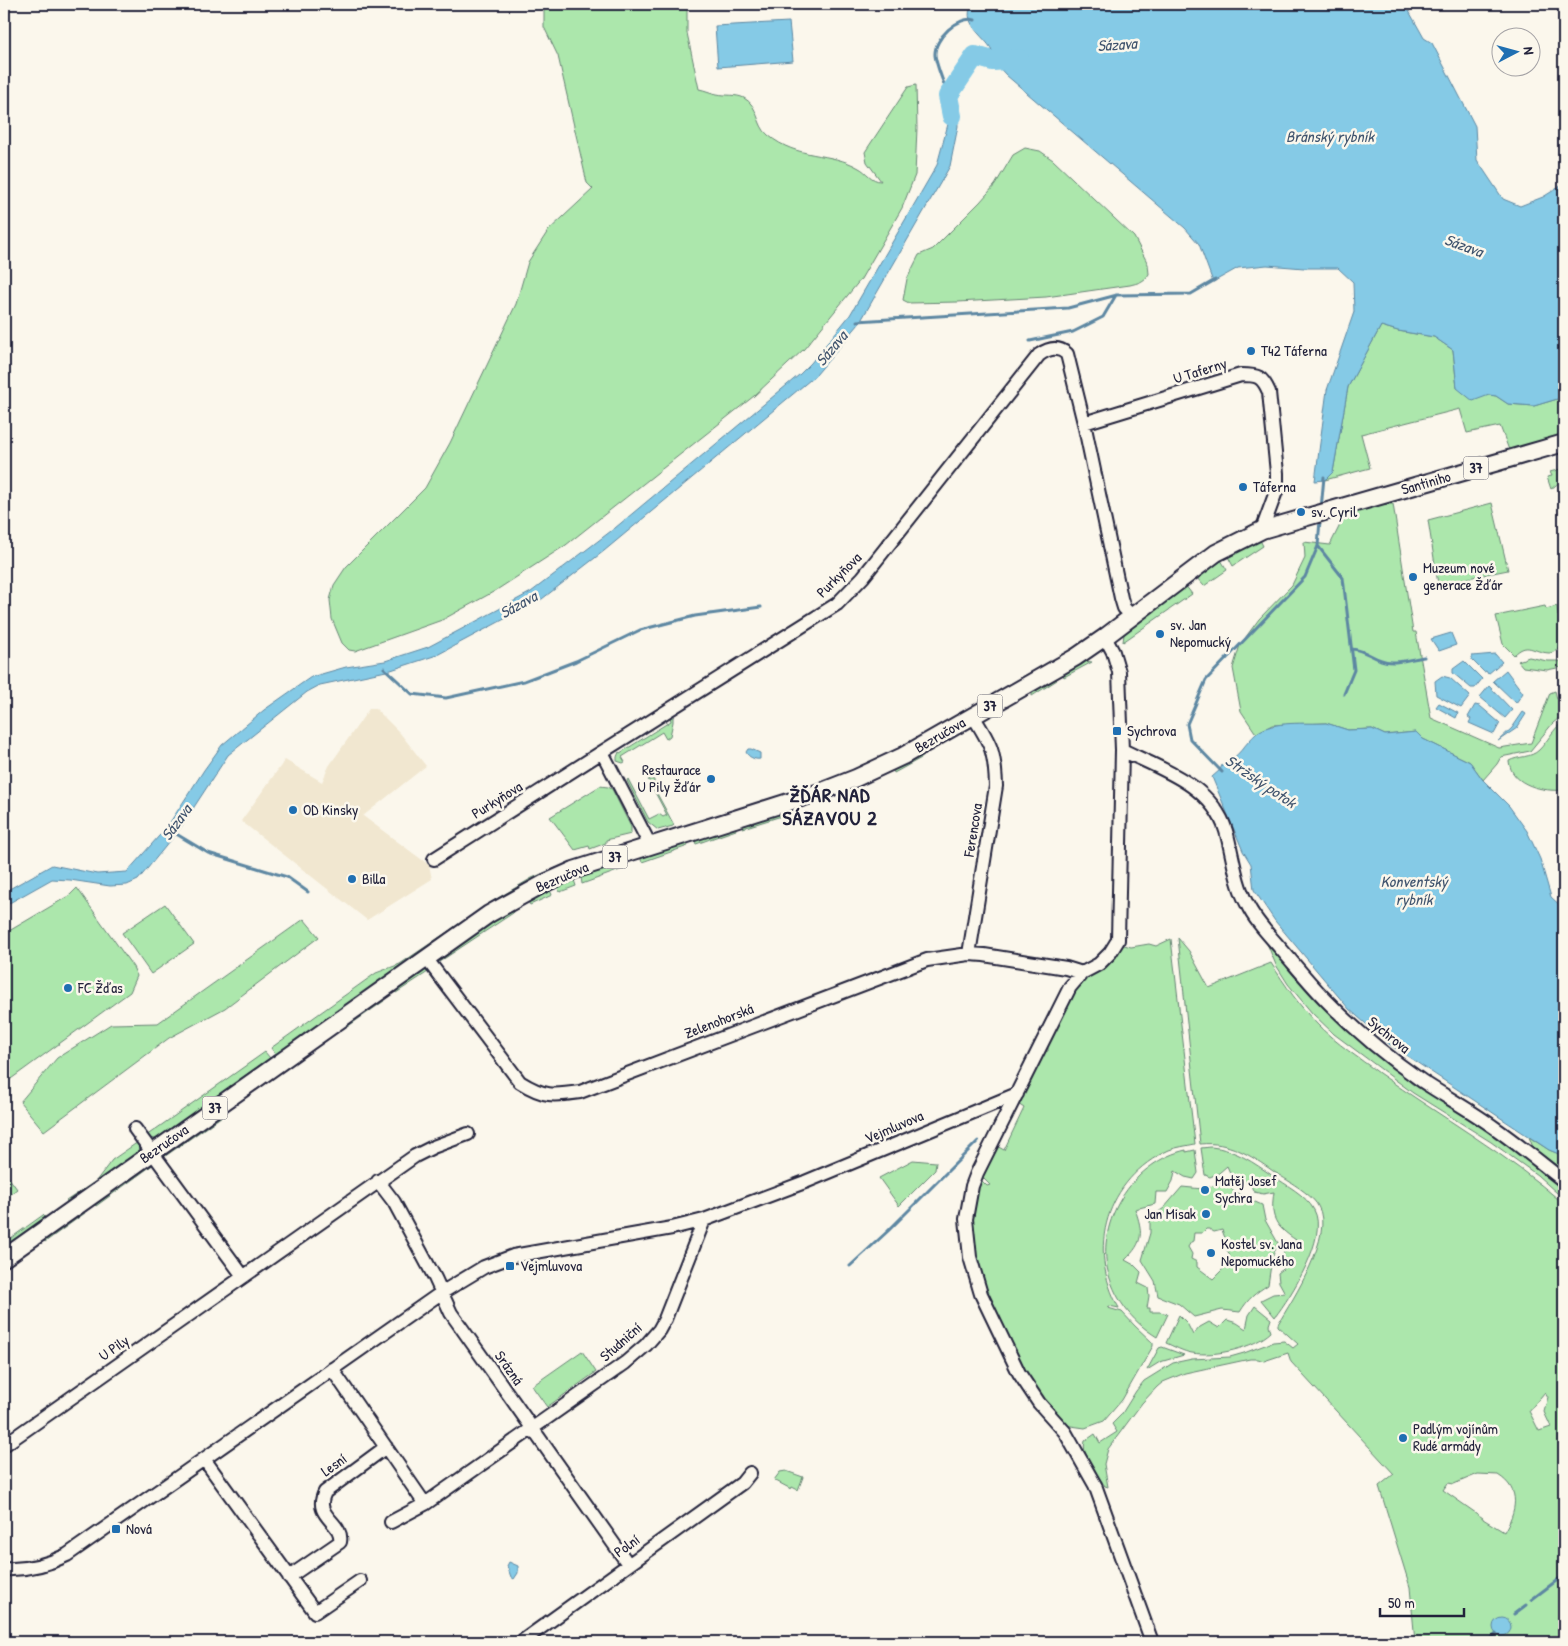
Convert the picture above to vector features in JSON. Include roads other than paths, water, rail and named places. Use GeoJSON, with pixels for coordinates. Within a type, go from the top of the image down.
{"type":"FeatureCollection","features":[{"type":"Feature","properties":{"kind":"main road","name":"Santiniho"},"geometry":{"type":"LineString","coordinates":[[1262,530],[1564,443]]}},
{"type":"Feature","properties":{"kind":"main road","name":"Bezručova"},"geometry":{"type":"LineString","coordinates":[[4,1258],[488,914],[545,883],[574,870],[820,792],[903,756],[1076,656],[1105,637],[1216,553],[1262,530]]}},
{"type":"Feature","properties":{"kind":"street","name":"Purkyňova"},"geometry":{"type":"LineString","coordinates":[[434,859],[837,604],[863,577],[1039,355],[1045,350],[1057,348],[1067,354],[1084,423]]}},
{"type":"Feature","properties":{"kind":"street","name":"U Taferny"},"geometry":{"type":"LineString","coordinates":[[1084,423],[1241,375],[1254,375],[1260,378],[1264,381],[1269,392],[1277,473],[1277,489],[1262,530]]}},
{"type":"Feature","properties":{"kind":"street"},"geometry":{"type":"LineString","coordinates":[[1084,423],[1121,598],[1124,608],[1132,616]]}},
{"type":"Feature","properties":{"kind":"street"},"geometry":{"type":"LineString","coordinates":[[1105,637],[1113,652],[1118,672],[1122,750],[1118,940],[1110,953],[1099,964],[1082,973],[1070,987],[986,1153],[972,1186],[966,1219],[970,1257],[981,1294],[1019,1373],[1039,1403],[1064,1432],[1095,1485],[1152,1642]]}},
{"type":"Feature","properties":{"kind":"street","name":"Ferencova"},"geometry":{"type":"LineString","coordinates":[[969,954],[996,786],[996,764],[990,743],[973,716]]}},
{"type":"Feature","properties":{"kind":"street","name":"Sychrova"},"geometry":{"type":"LineString","coordinates":[[1122,750],[1180,778],[1210,802],[1219,813],[1226,830],[1240,885],[1246,903],[1255,919],[1326,1000],[1370,1044],[1494,1127],[1564,1181]]}},
{"type":"Feature","properties":{"kind":"street"},"geometry":{"type":"LineString","coordinates":[[602,752],[650,845]]}},
{"type":"Feature","properties":{"kind":"street","name":"Zelenohorská"},"geometry":{"type":"LineString","coordinates":[[426,958],[520,1082],[534,1091],[554,1096],[580,1092],[916,963],[969,954],[1066,968],[1082,973]]}},
{"type":"Feature","properties":{"kind":"street","name":"Vejmluvova"},"geometry":{"type":"LineString","coordinates":[[441,1293],[484,1267],[513,1256],[672,1228],[704,1220],[804,1182],[1017,1094]]}},
{"type":"Feature","properties":{"kind":"street"},"geometry":{"type":"LineString","coordinates":[[135,1129],[243,1276]]}},
{"type":"Feature","properties":{"kind":"street","name":"U Pily"},"geometry":{"type":"LineString","coordinates":[[4,1446],[415,1156],[468,1134]]}},
{"type":"Feature","properties":{"kind":"street","name":"Srázná"},"geometry":{"type":"LineString","coordinates":[[378,1181],[394,1202],[451,1312],[628,1564]]}},
{"type":"Feature","properties":{"kind":"street","name":"Studniční"},"geometry":{"type":"LineString","coordinates":[[532,1428],[625,1363],[659,1330],[671,1308],[704,1220]]}},
{"type":"Feature","properties":{"kind":"street"},"geometry":{"type":"LineString","coordinates":[[4,1569],[44,1565],[67,1555],[441,1293]]}},
{"type":"Feature","properties":{"kind":"street"},"geometry":{"type":"LineString","coordinates":[[332,1369],[425,1504]]}},
{"type":"Feature","properties":{"kind":"street"},"geometry":{"type":"LineString","coordinates":[[391,1522],[425,1504],[532,1428]]}},
{"type":"Feature","properties":{"kind":"street","name":"Lesní"},"geometry":{"type":"LineString","coordinates":[[289,1577],[340,1542],[339,1534],[321,1506],[321,1499],[325,1492],[386,1447]]}},
{"type":"Feature","properties":{"kind":"street"},"geometry":{"type":"LineString","coordinates":[[204,1459],[315,1612],[360,1581]]}},
{"type":"Feature","properties":{"kind":"street","name":"Polní"},"geometry":{"type":"LineString","coordinates":[[521,1642],[742,1483],[750,1473]]}},
{"type":"Feature","properties":{"kind":"water","name":"Bránský rybník"},"geometry":{"type":"Polygon","coordinates":[[[972,4],[1405,4],[1424,38],[1432,43],[1475,126],[1477,160],[1503,199],[1520,206],[1543,197],[1564,184],[1564,397],[1534,406],[1508,404],[1496,396],[1489,395],[1473,401],[1457,388],[1453,350],[1434,337],[1381,326],[1348,387],[1333,472],[1325,480],[1315,481],[1327,390],[1354,312],[1353,282],[1338,268],[1267,265],[1238,268],[1213,282],[1199,244],[1185,228],[1006,75],[993,61],[993,53],[990,47],[972,25],[969,12],[972,4]]]}},
{"type":"Feature","properties":{"kind":"water"},"geometry":{"type":"Polygon","coordinates":[[[789,22],[793,61],[718,67],[715,26],[789,22]]]}},
{"type":"Feature","properties":{"kind":"water"},"geometry":{"type":"Polygon","coordinates":[[[949,85],[956,97],[958,126],[950,166],[859,324],[816,375],[604,551],[542,599],[437,655],[391,670],[320,685],[307,692],[228,755],[179,830],[138,880],[127,885],[110,886],[52,879],[4,906],[4,892],[52,865],[97,874],[127,872],[167,827],[222,745],[264,710],[311,677],[346,667],[385,661],[428,647],[531,592],[615,528],[799,375],[850,315],[937,165],[948,124],[943,97],[949,85]]]}},
{"type":"Feature","properties":{"kind":"water"},"geometry":{"type":"Polygon","coordinates":[[[1451,633],[1456,645],[1439,651],[1431,639],[1451,633]]]}},
{"type":"Feature","properties":{"kind":"water"},"geometry":{"type":"Polygon","coordinates":[[[1495,654],[1502,662],[1488,674],[1472,660],[1472,656],[1495,654]]]}},
{"type":"Feature","properties":{"kind":"water"},"geometry":{"type":"Polygon","coordinates":[[[1464,661],[1482,679],[1475,688],[1471,688],[1453,673],[1453,669],[1464,661]]]}},
{"type":"Feature","properties":{"kind":"water"},"geometry":{"type":"Polygon","coordinates":[[[1506,670],[1523,693],[1516,703],[1493,681],[1506,670]]]}},
{"type":"Feature","properties":{"kind":"water"},"geometry":{"type":"Polygon","coordinates":[[[1442,676],[1450,678],[1470,696],[1461,708],[1436,695],[1435,681],[1442,676]]]}},
{"type":"Feature","properties":{"kind":"water"},"geometry":{"type":"Polygon","coordinates":[[[1489,686],[1512,710],[1505,718],[1480,697],[1489,686]]]}},
{"type":"Feature","properties":{"kind":"water"},"geometry":{"type":"Polygon","coordinates":[[[1439,703],[1458,713],[1456,718],[1436,707],[1439,703]]]}},
{"type":"Feature","properties":{"kind":"water"},"geometry":{"type":"Polygon","coordinates":[[[1475,705],[1480,706],[1500,723],[1494,734],[1469,723],[1471,719],[1468,717],[1475,705]]]}},
{"type":"Feature","properties":{"kind":"water"},"geometry":{"type":"Polygon","coordinates":[[[1523,712],[1526,714],[1517,728],[1498,741],[1512,728],[1523,712]]]}},
{"type":"Feature","properties":{"kind":"water","name":"Konventský rybník"},"geometry":{"type":"Polygon","coordinates":[[[1326,723],[1348,730],[1372,729],[1385,735],[1416,732],[1423,739],[1470,762],[1483,780],[1509,806],[1527,831],[1540,859],[1551,897],[1564,909],[1564,1156],[1549,1150],[1389,1044],[1349,1009],[1275,921],[1254,890],[1251,864],[1243,851],[1212,777],[1220,770],[1222,765],[1233,759],[1252,737],[1264,729],[1281,724],[1326,723]]]}},
{"type":"Feature","properties":{"kind":"water"},"geometry":{"type":"Polygon","coordinates":[[[748,749],[760,753],[760,759],[754,759],[748,755],[746,752],[748,749]]]}},
{"type":"Feature","properties":{"kind":"water"},"geometry":{"type":"Polygon","coordinates":[[[509,1562],[518,1566],[518,1573],[514,1579],[511,1577],[507,1566],[509,1562]]]}},
{"type":"Feature","properties":{"kind":"water"},"geometry":{"type":"Polygon","coordinates":[[[1502,1618],[1508,1621],[1511,1627],[1508,1633],[1502,1636],[1496,1633],[1493,1627],[1496,1621],[1502,1618]]]}},
{"type":"Feature","properties":{"kind":"waterway"},"geometry":{"type":"LineString","coordinates":[[947,93],[935,55],[938,42],[948,30],[961,21],[975,20]]}},
{"type":"Feature","properties":{"kind":"waterway","name":"Sázava"},"geometry":{"type":"LineString","coordinates":[[952,116],[948,96],[975,56],[993,61],[1019,59]]}},
{"type":"Feature","properties":{"kind":"waterway"},"geometry":{"type":"LineString","coordinates":[[857,321],[1068,308],[1117,295],[1191,294],[1215,280]]}},
{"type":"Feature","properties":{"kind":"waterway"},"geometry":{"type":"LineString","coordinates":[[1030,341],[1073,332],[1103,317],[1116,295]]}},
{"type":"Feature","properties":{"kind":"waterway","name":"Stržský potok"},"geometry":{"type":"LineString","coordinates":[[1321,509],[1324,477]]}},
{"type":"Feature","properties":{"kind":"waterway","name":"Stržský potok"},"geometry":{"type":"LineString","coordinates":[[1222,772],[1190,739],[1187,724],[1206,680],[1305,577],[1318,546],[1320,520]]}},
{"type":"Feature","properties":{"kind":"waterway"},"geometry":{"type":"LineString","coordinates":[[1318,546],[1343,578],[1354,670],[1344,694]]}},
{"type":"Feature","properties":{"kind":"waterway"},"geometry":{"type":"LineString","coordinates":[[384,668],[412,694],[446,698],[524,681],[576,661],[640,630],[695,616],[761,607]]}},
{"type":"Feature","properties":{"kind":"waterway"},"geometry":{"type":"LineString","coordinates":[[1352,649],[1386,661],[1397,662],[1424,657]]}},
{"type":"Feature","properties":{"kind":"waterway"},"geometry":{"type":"LineString","coordinates":[[173,832],[208,853],[287,877],[308,892]]}},
{"type":"Feature","properties":{"kind":"waterway"},"geometry":{"type":"LineString","coordinates":[[850,1266],[888,1231],[978,1141]]}},
{"type":"Feature","properties":{"kind":"waterway"},"geometry":{"type":"LineString","coordinates":[[1531,1600],[1564,1575]]}},
{"type":"Feature","properties":{"kind":"waterway"},"geometry":{"type":"LineString","coordinates":[[1514,1614],[1526,1605]]}},
{"type":"Feature","properties":{"kind":"waterway"},"geometry":{"type":"LineString","coordinates":[[1490,1640],[1496,1634]]}},
{"type":"Feature","properties":{"kind":"place","name":"T42 Táferna"},"geometry":{"type":"Point","coordinates":[1251,351]}},
{"type":"Feature","properties":{"kind":"place","name":"Táferna"},"geometry":{"type":"Point","coordinates":[1243,487]}},
{"type":"Feature","properties":{"kind":"place","name":"sv. Cyril"},"geometry":{"type":"Point","coordinates":[1301,512]}},
{"type":"Feature","properties":{"kind":"place","name":"Muzeum nové generace Žďár"},"geometry":{"type":"Point","coordinates":[1413,577]}},
{"type":"Feature","properties":{"kind":"place","name":"sv. Jan Nepomucký"},"geometry":{"type":"Point","coordinates":[1160,634]}},
{"type":"Feature","properties":{"kind":"place","name":"Sychrova"},"geometry":{"type":"Point","coordinates":[1117,731]}},
{"type":"Feature","properties":{"kind":"place","name":"Restaurace U Pily Žďár"},"geometry":{"type":"Point","coordinates":[711,779]}},
{"type":"Feature","properties":{"kind":"place","name":"OD Kinsky"},"geometry":{"type":"Point","coordinates":[293,810]}},
{"type":"Feature","properties":{"kind":"place","name":"Billa"},"geometry":{"type":"Point","coordinates":[352,879]}},
{"type":"Feature","properties":{"kind":"place","name":"FC Žďas"},"geometry":{"type":"Point","coordinates":[68,988]}},
{"type":"Feature","properties":{"kind":"place","name":"Matěj Josef Sychra"},"geometry":{"type":"Point","coordinates":[1205,1190]}},
{"type":"Feature","properties":{"kind":"place","name":"Jan Misak"},"geometry":{"type":"Point","coordinates":[1206,1214]}},
{"type":"Feature","properties":{"kind":"place","name":"Kostel sv. Jana Nepomuckého"},"geometry":{"type":"Point","coordinates":[1211,1253]}},
{"type":"Feature","properties":{"kind":"place","name":"Vejmluvova"},"geometry":{"type":"Point","coordinates":[510,1266]}},
{"type":"Feature","properties":{"kind":"place","name":"Padlým vojínům Rudé armády"},"geometry":{"type":"Point","coordinates":[1403,1438]}},
{"type":"Feature","properties":{"kind":"place","name":"Nová"},"geometry":{"type":"Point","coordinates":[116,1529]}},
{"type":"Feature","properties":{"kind":"district","name":"ŽĎÁR NAD SÁZAVOU 2"},"geometry":{"type":"Point","coordinates":[830,806]}}]}
